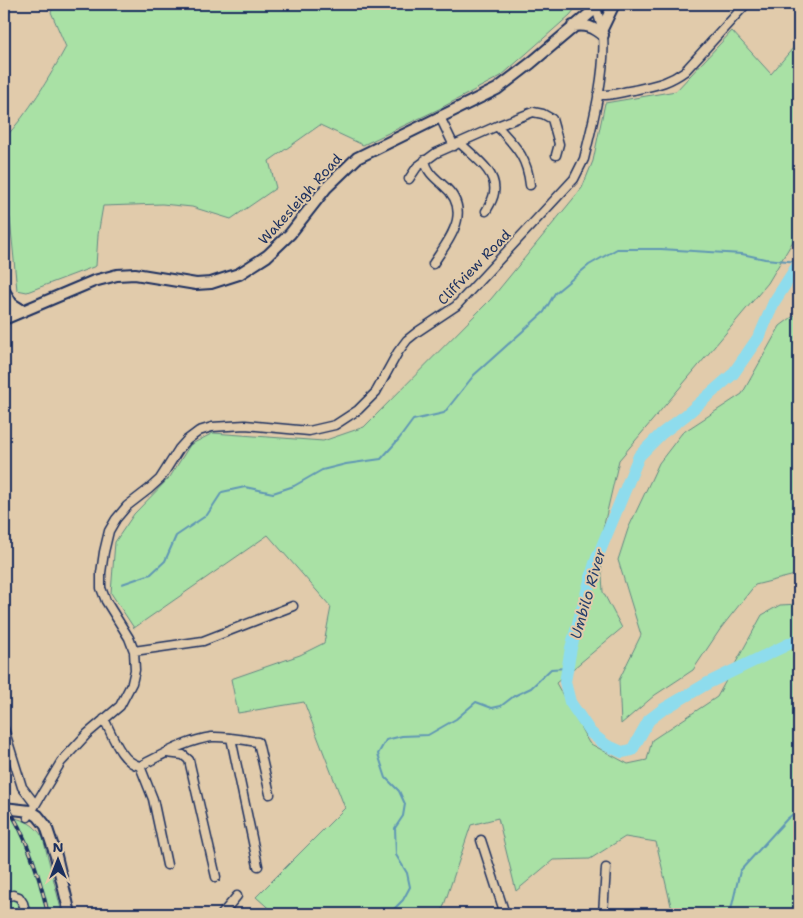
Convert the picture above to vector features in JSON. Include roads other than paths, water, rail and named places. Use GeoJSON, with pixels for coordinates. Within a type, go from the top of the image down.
{"type":"FeatureCollection","features":[{"type":"Feature","properties":{"kind":"main road"},"geometry":{"type":"LineString","coordinates":[[573,26],[585,25],[602,32],[614,4]]}},
{"type":"Feature","properties":{"kind":"main road","name":"Wakesleigh Road"},"geometry":{"type":"LineString","coordinates":[[7,318],[94,281],[117,275],[135,274],[196,284],[218,281],[239,274],[267,256],[290,234],[326,188],[357,158],[497,89],[531,63],[595,7]]}},
{"type":"Feature","properties":{"kind":"main road"},"geometry":{"type":"LineString","coordinates":[[4,291],[12,304],[22,311]]}},
{"type":"Feature","properties":{"kind":"main road"},"geometry":{"type":"LineString","coordinates":[[4,809],[31,811],[51,842],[70,914]]}},
{"type":"Feature","properties":{"kind":"street"},"geometry":{"type":"LineString","coordinates":[[598,96],[612,96],[664,84],[676,78],[685,71],[746,4]]}},
{"type":"Feature","properties":{"kind":"street","name":"Cliffview Road"},"geometry":{"type":"LineString","coordinates":[[31,811],[61,762],[87,734],[120,706],[130,690],[135,670],[134,651],[129,638],[106,601],[101,588],[104,552],[109,531],[116,519],[127,506],[160,479],[179,449],[187,440],[199,432],[212,427],[245,425],[309,431],[335,425],[358,410],[376,392],[407,340],[456,306],[574,179],[584,159],[598,96],[603,48],[602,32],[595,7]]}},
{"type":"Feature","properties":{"kind":"street"},"geometry":{"type":"LineString","coordinates":[[409,179],[424,160],[436,153],[528,113],[536,112],[552,119],[559,144],[556,155]]}},
{"type":"Feature","properties":{"kind":"street"},"geometry":{"type":"LineString","coordinates":[[440,117],[457,145],[484,166],[492,178],[494,194],[486,211]]}},
{"type":"Feature","properties":{"kind":"street"},"geometry":{"type":"LineString","coordinates":[[497,126],[524,157],[529,171],[530,185]]}},
{"type":"Feature","properties":{"kind":"street"},"geometry":{"type":"LineString","coordinates":[[424,160],[428,171],[454,195],[458,207],[457,225],[433,264]]}},
{"type":"Feature","properties":{"kind":"street"},"geometry":{"type":"LineString","coordinates":[[4,298],[7,318]]}},
{"type":"Feature","properties":{"kind":"street"},"geometry":{"type":"LineString","coordinates":[[134,651],[202,641],[293,606]]}},
{"type":"Feature","properties":{"kind":"street"},"geometry":{"type":"LineString","coordinates":[[104,719],[124,755],[132,763],[140,766],[198,740],[210,737],[258,742],[270,794]]}},
{"type":"Feature","properties":{"kind":"street"},"geometry":{"type":"LineString","coordinates":[[4,729],[31,811]]}},
{"type":"Feature","properties":{"kind":"street"},"geometry":{"type":"LineString","coordinates":[[231,738],[258,866]]}},
{"type":"Feature","properties":{"kind":"street"},"geometry":{"type":"LineString","coordinates":[[167,753],[183,755],[189,760],[216,877]]}},
{"type":"Feature","properties":{"kind":"street"},"geometry":{"type":"LineString","coordinates":[[140,766],[153,798],[167,865]]}},
{"type":"Feature","properties":{"kind":"street"},"geometry":{"type":"LineString","coordinates":[[481,840],[505,914]]}},
{"type":"Feature","properties":{"kind":"street"},"geometry":{"type":"LineString","coordinates":[[603,914],[606,868]]}},
{"type":"Feature","properties":{"kind":"street"},"geometry":{"type":"LineString","coordinates":[[4,897],[13,895],[19,897],[26,914]]}},
{"type":"Feature","properties":{"kind":"street"},"geometry":{"type":"LineString","coordinates":[[222,914],[237,896]]}},
{"type":"Feature","properties":{"kind":"waterway"},"geometry":{"type":"LineString","coordinates":[[122,584],[151,574],[165,561],[176,536],[207,515],[222,492],[245,487],[273,493],[294,486],[322,470],[381,459],[413,420],[444,413],[474,375],[544,312],[555,293],[589,265],[617,249],[661,249],[742,254],[765,259],[799,262]]}},
{"type":"Feature","properties":{"kind":"waterway","name":"Umbilo River"},"geometry":{"type":"LineString","coordinates":[[799,263],[774,302],[760,335],[733,374],[661,434],[639,456],[595,563],[571,648],[565,682],[570,702],[591,733],[606,745],[622,752],[632,750],[649,720],[662,710],[708,683],[799,639]]}},
{"type":"Feature","properties":{"kind":"waterway"},"geometry":{"type":"LineString","coordinates":[[389,914],[403,900],[410,887],[407,873],[396,855],[395,828],[403,816],[405,804],[399,791],[386,778],[378,754],[386,740],[402,736],[428,735],[456,719],[476,702],[492,708],[501,706],[514,696],[531,688],[551,669],[567,668]]}},
{"type":"Feature","properties":{"kind":"waterway"},"geometry":{"type":"LineString","coordinates":[[730,914],[740,871],[787,819],[799,809]]}},
{"type":"Feature","properties":{"kind":"railway"},"geometry":{"type":"LineString","coordinates":[[4,801],[26,842],[41,884],[48,914]]}}]}
